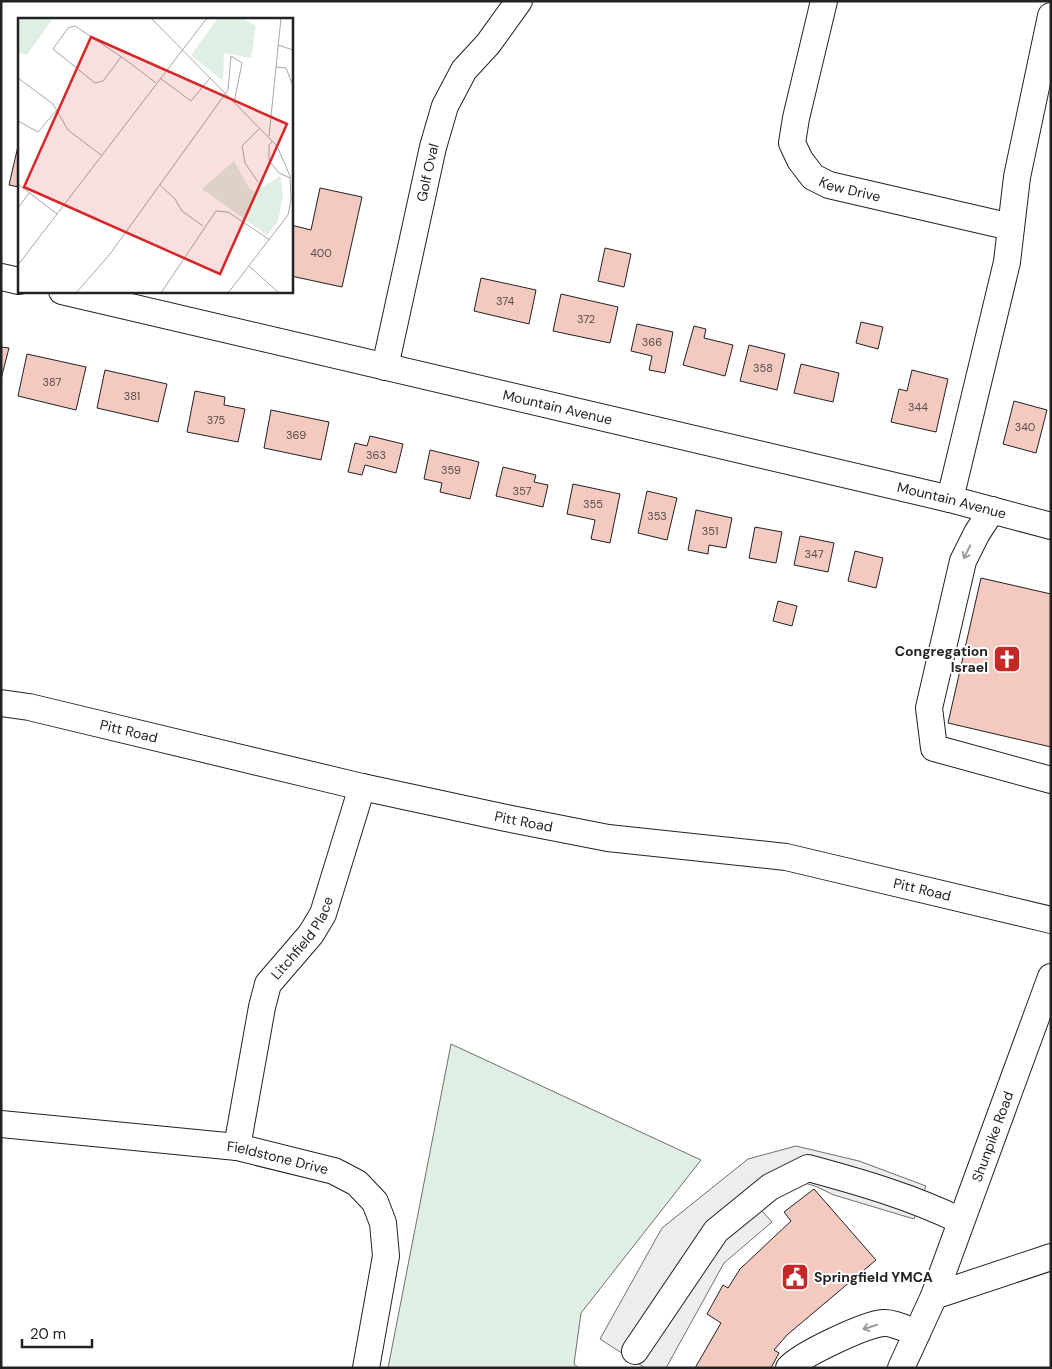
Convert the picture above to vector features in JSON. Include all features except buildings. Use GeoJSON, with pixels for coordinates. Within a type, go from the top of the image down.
{"type":"FeatureCollection","features":[{"type":"Feature","properties":{"kind":"street","name":"Golf Oval"},"geometry":{"type":"LineString","coordinates":[[385,367],[433,147],[445,106],[464,70],[488,44],[519,1]]}},
{"type":"Feature","properties":{"kind":"street","name":"Kew Drive"},"geometry":{"type":"LineString","coordinates":[[824,1],[796,118],[792,143],[800,160],[813,177],[829,184],[1011,226]]}},
{"type":"Feature","properties":{"kind":"street"},"geometry":{"type":"LineString","coordinates":[[950,499],[1007,262],[1017,178],[1051,16]]}},
{"type":"Feature","properties":{"kind":"street"},"geometry":{"type":"LineString","coordinates":[[1,277],[18,281]]}},
{"type":"Feature","properties":{"kind":"street","name":"Mountain Avenue"},"geometry":{"type":"LineString","coordinates":[[66,292],[950,499],[1051,526]]}},
{"type":"Feature","properties":{"kind":"street"},"geometry":{"type":"LineString","coordinates":[[992,510],[977,533],[963,561],[930,708],[934,748],[1051,780]]}},
{"type":"Feature","properties":{"kind":"street","name":"Pitt Road"},"geometry":{"type":"LineString","coordinates":[[1,703],[30,707],[362,787],[608,838],[786,857],[1051,920]]}},
{"type":"Feature","properties":{"kind":"street","name":"Litchfield Place"},"geometry":{"type":"LineString","coordinates":[[237,1147],[262,1007],[268,984],[310,934],[323,914],[362,787]]}},
{"type":"Feature","properties":{"kind":"street","name":"Shunpike Road"},"geometry":{"type":"LineString","coordinates":[[901,1368],[934,1296],[961,1221],[1045,1008],[1051,978]]}},
{"type":"Feature","properties":{"kind":"street","name":"Fieldstone Drive"},"geometry":{"type":"LineString","coordinates":[[1,1124],[237,1147],[334,1171],[358,1183],[375,1202],[383,1223],[386,1256],[366,1368]]}},
{"type":"Feature","properties":{"kind":"street"},"geometry":{"type":"LineString","coordinates":[[635,1351],[716,1231],[770,1187],[808,1168],[856,1181],[930,1206],[961,1221]]}},
{"type":"Feature","properties":{"kind":"street"},"geometry":{"type":"LineString","coordinates":[[934,1296],[1051,1258]]}},
{"type":"Feature","properties":{"kind":"street"},"geometry":{"type":"LineString","coordinates":[[789,1368],[810,1352],[868,1327],[885,1322],[917,1333]]}},
{"type":"Feature","properties":{"kind":"green space"},"geometry":{"type":"Polygon","coordinates":[[[451,1044],[701,1160],[581,1313],[574,1364],[579,1368],[388,1368],[451,1044]]]}},
{"type":"Feature","properties":{"kind":"shaded area"},"geometry":{"type":"Polygon","coordinates":[[[796,1146],[859,1161],[926,1186],[914,1219],[834,1195],[815,1186],[797,1181],[762,1211],[772,1222],[724,1263],[666,1368],[645,1368],[600,1339],[662,1228],[748,1159],[796,1146]]]}},
{"type":"Feature","properties":{"kind":"place","name":"Congregation Israel"},"geometry":{"type":"Point","coordinates":[1007,659]}},
{"type":"Feature","properties":{"kind":"place","name":"Springfield YMCA"},"geometry":{"type":"Point","coordinates":[795,1277]}}]}
